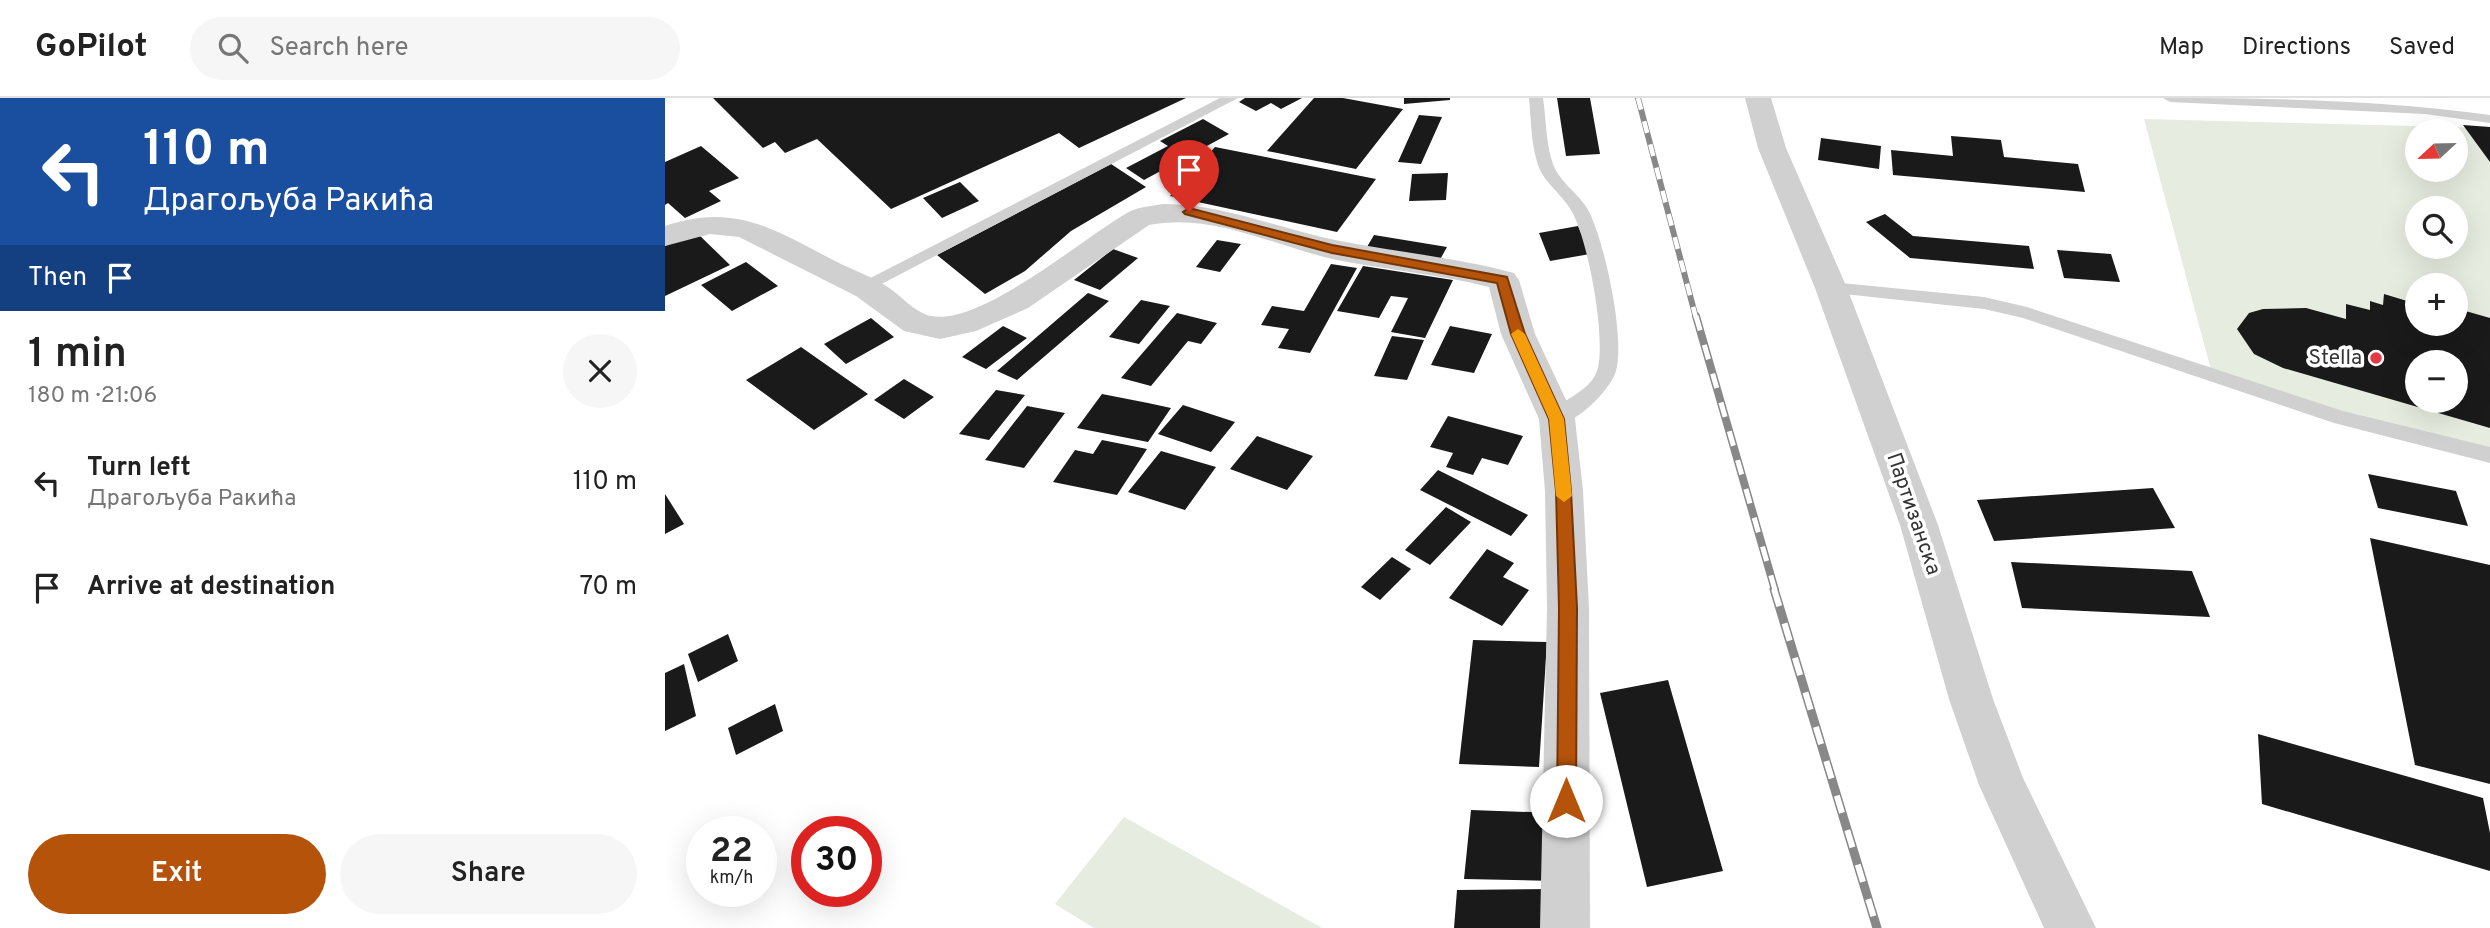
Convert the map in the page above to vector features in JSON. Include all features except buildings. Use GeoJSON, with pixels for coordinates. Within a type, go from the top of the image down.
{"type":"FeatureCollection","features":[{"type":"Feature","properties":{"kind":"street","name":"Партизанска"},"geometry":{"type":"LineString","coordinates":[[1758,98],[1772,148],[1831,288],[1919,525],[1971,699],[2003,785],[2045,880],[2071,928]]}},
{"type":"Feature","properties":{"kind":"street"},"geometry":{"type":"LineString","coordinates":[[665,236],[711,224],[746,227],[865,286],[913,323],[937,329],[952,327],[1007,305],[1140,218],[1159,212],[1189,212],[1332,249],[1503,280],[1518,334],[1557,419],[1564,491],[1568,608],[1565,928]]}},
{"type":"Feature","properties":{"kind":"lane"},"geometry":{"type":"LineString","coordinates":[[865,286],[1231,98]]}},
{"type":"Feature","properties":{"kind":"lane"},"geometry":{"type":"LineString","coordinates":[[1536,98],[1544,161],[1549,173],[1580,209],[1597,253],[1603,314],[1610,347],[1606,372],[1597,388],[1557,419]]}},
{"type":"Feature","properties":{"kind":"lane"},"geometry":{"type":"LineString","coordinates":[[2171,98],[2425,110],[2490,118]]}},
{"type":"Feature","properties":{"kind":"lane"},"geometry":{"type":"LineString","coordinates":[[1831,288],[1972,301],[2027,313],[2341,418],[2490,454]]}},
{"type":"Feature","properties":{"kind":"shaded area"},"geometry":{"type":"Polygon","coordinates":[[[2144,119],[2405,126],[2405,182],[2468,182],[2468,127],[2490,128],[2490,453],[2433,441],[2211,370],[2144,119]]]}},
{"type":"Feature","properties":{"kind":"shaded area"},"geometry":{"type":"Polygon","coordinates":[[[1124,817],[1322,928],[1094,928],[1055,904],[1124,817]]]}},
{"type":"Feature","properties":{"kind":"railway"},"geometry":{"type":"LineString","coordinates":[[1638,98],[1696,318]]}},
{"type":"Feature","properties":{"kind":"railway"},"geometry":{"type":"LineString","coordinates":[[1696,316],[1775,590]]}},
{"type":"Feature","properties":{"kind":"railway"},"geometry":{"type":"LineString","coordinates":[[1774,589],[1877,928]]}},
{"type":"Feature","properties":{"kind":"slow traffic"},"geometry":{"type":"LineString","coordinates":[[1518,334],[1557,419],[1564,496]]}},
{"type":"Feature","properties":{"kind":"place","name":"Stella"},"geometry":{"type":"Point","coordinates":[2376,358]}},
{"type":"Feature","properties":{"kind":"route"},"geometry":{"type":"LineString","coordinates":[[1189,212],[1332,249],[1503,280],[1518,334],[1557,419],[1564,491],[1568,608],[1566,801]]}}]}
